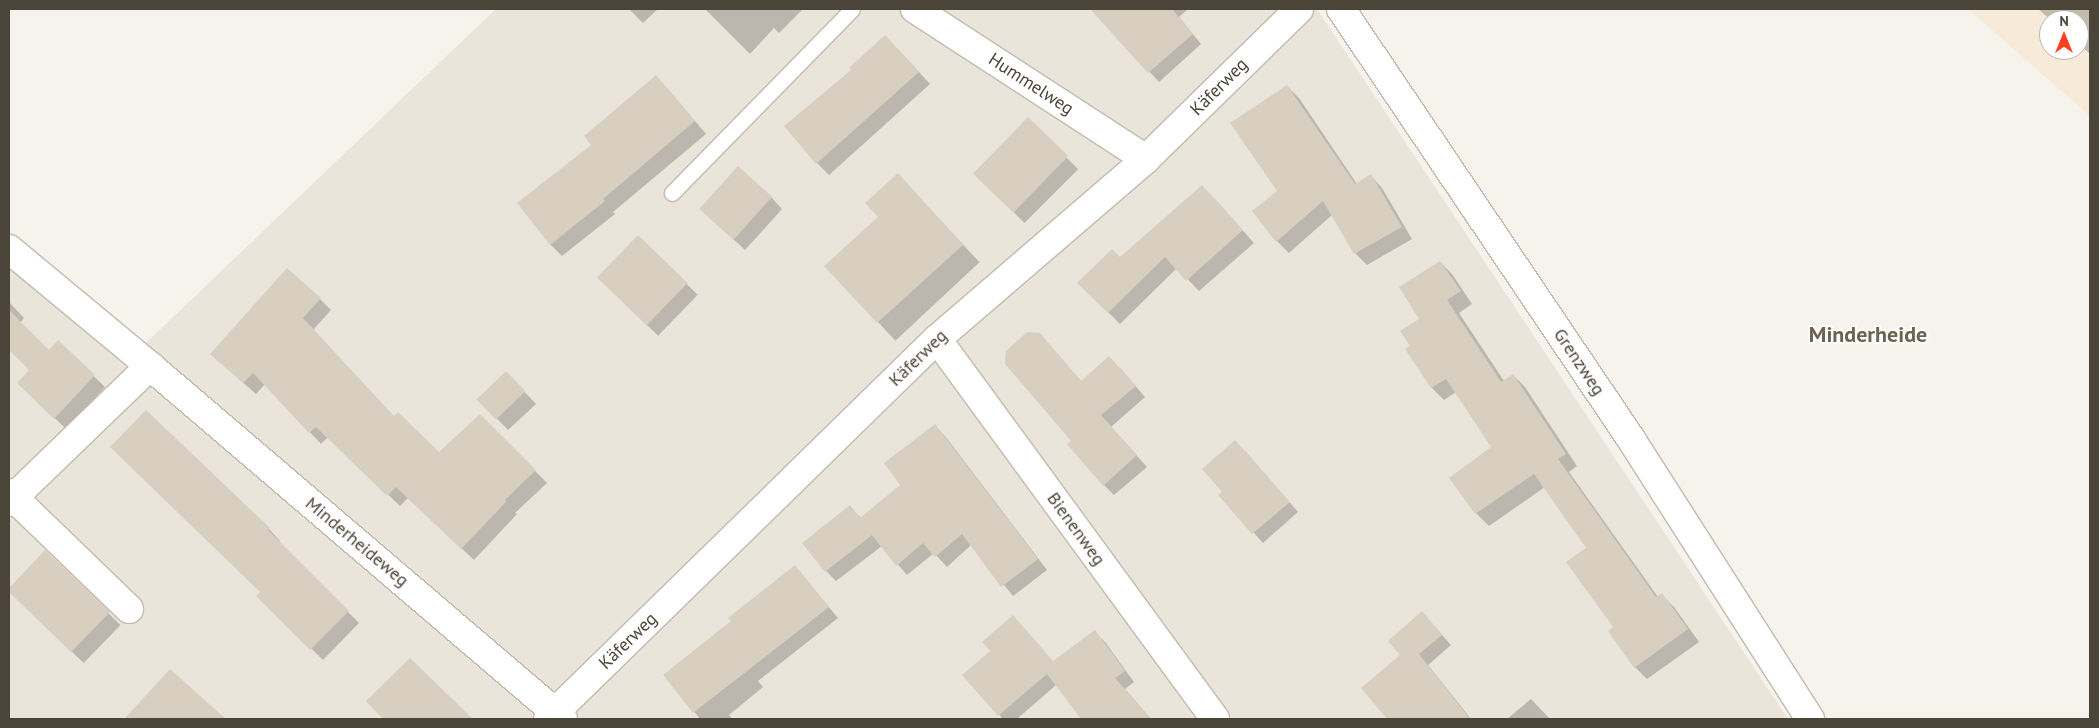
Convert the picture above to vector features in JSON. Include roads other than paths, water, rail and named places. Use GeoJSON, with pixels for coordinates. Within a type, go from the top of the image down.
{"type":"FeatureCollection","features":[{"type":"Feature","properties":{"kind":"street","name":"Hummelweg"},"geometry":{"type":"LineString","coordinates":[[915,9],[1146,160]]}},
{"type":"Feature","properties":{"kind":"street","name":"Käferweg"},"geometry":{"type":"LineString","coordinates":[[555,717],[937,339],[1146,160],[1299,9]]}},
{"type":"Feature","properties":{"kind":"street","name":"Grenzweg"},"geometry":{"type":"LineString","coordinates":[[1341,9],[1630,439],[1810,719]]}},
{"type":"Feature","properties":{"kind":"street","name":"Minderheideweg"},"geometry":{"type":"LineString","coordinates":[[9,249],[150,366],[555,717]]}},
{"type":"Feature","properties":{"kind":"street","name":"Bienenweg"},"geometry":{"type":"LineString","coordinates":[[937,339],[1215,719]]}},
{"type":"Feature","properties":{"kind":"street"},"geometry":{"type":"LineString","coordinates":[[130,609],[10,497],[150,366]]}},
{"type":"Feature","properties":{"kind":"lane"},"geometry":{"type":"LineString","coordinates":[[672,193],[852,9]]}},
{"type":"Feature","properties":{"kind":"district","name":"Minderheide"},"geometry":{"type":"Point","coordinates":[1868,335]}}]}
